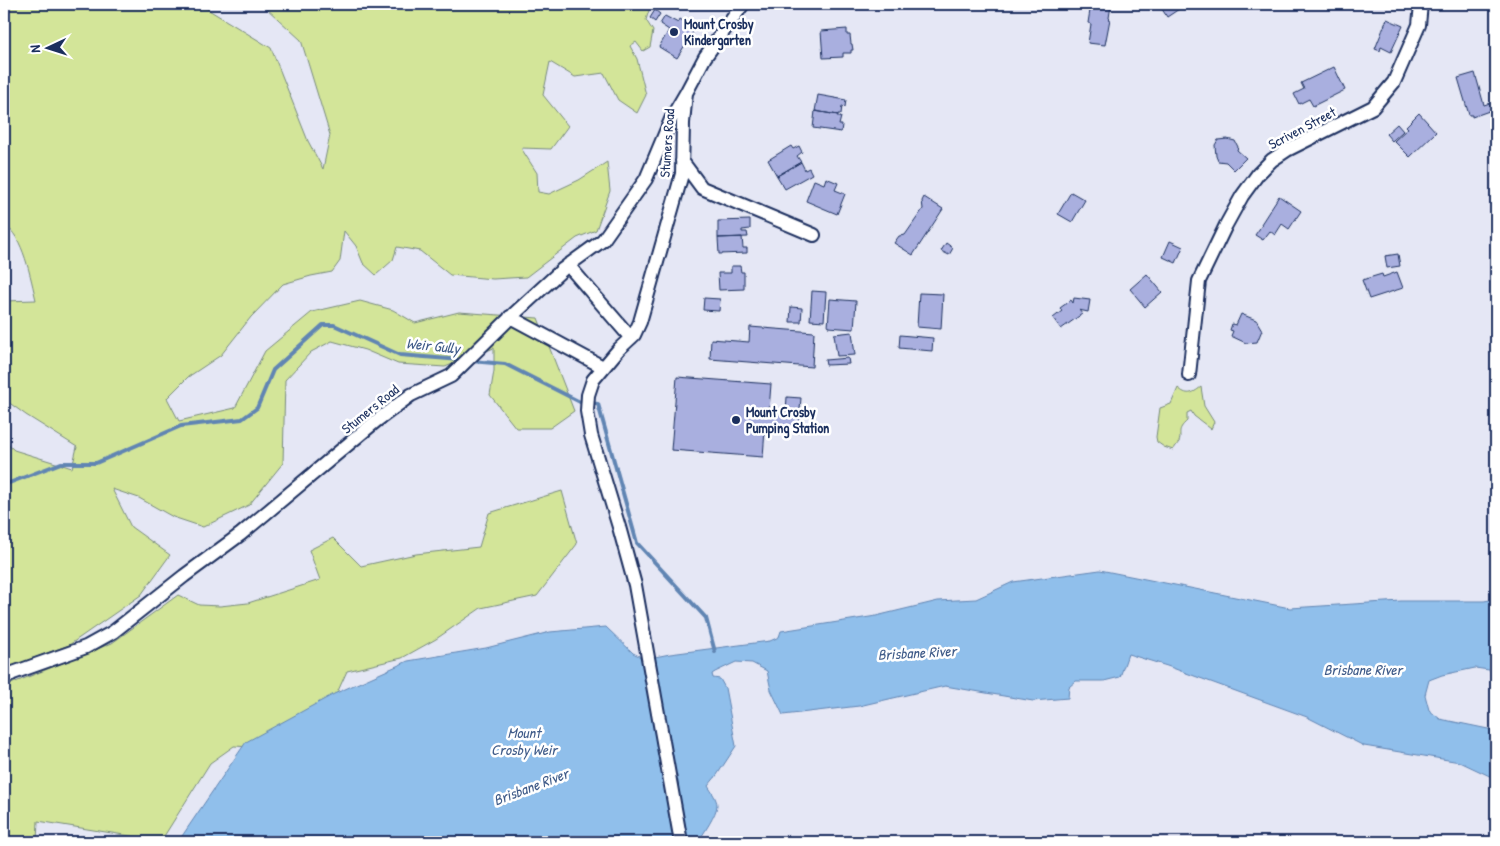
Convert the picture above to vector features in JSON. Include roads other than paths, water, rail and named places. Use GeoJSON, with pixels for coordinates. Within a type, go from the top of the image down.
{"type":"FeatureCollection","features":[{"type":"Feature","properties":{"kind":"street","name":"Stumers Road"},"geometry":{"type":"LineString","coordinates":[[4,679],[13,673],[86,648],[113,632],[241,534],[376,421],[411,395],[451,376],[510,317],[568,265],[603,240],[646,179],[672,117],[705,57],[743,4]]}},
{"type":"Feature","properties":{"kind":"street","name":"Scriven Street"},"geometry":{"type":"LineString","coordinates":[[1189,375],[1199,281],[1222,232],[1242,196],[1258,174],[1272,160],[1287,150],[1373,107],[1394,82],[1419,25],[1421,4]]}},
{"type":"Feature","properties":{"kind":"street","name":"Stumers Road"},"geometry":{"type":"LineString","coordinates":[[681,842],[635,585],[620,527],[591,435],[587,411],[588,394],[593,380],[634,335],[640,322],[682,174],[683,123],[686,93]]}},
{"type":"Feature","properties":{"kind":"street"},"geometry":{"type":"LineString","coordinates":[[682,161],[702,188],[814,235]]}},
{"type":"Feature","properties":{"kind":"street"},"geometry":{"type":"LineString","coordinates":[[568,265],[631,338]]}},
{"type":"Feature","properties":{"kind":"street"},"geometry":{"type":"LineString","coordinates":[[510,317],[603,367]]}},
{"type":"Feature","properties":{"kind":"water"},"geometry":{"type":"Polygon","coordinates":[[[1100,570],[1290,608],[1401,601],[1484,601],[1496,599],[1496,671],[1475,668],[1442,675],[1429,680],[1425,695],[1429,710],[1440,719],[1493,730],[1496,734],[1496,779],[1460,762],[1364,746],[1307,717],[1167,666],[1128,654],[1120,677],[1104,681],[1076,681],[1069,687],[1068,698],[1033,701],[945,686],[859,706],[783,715],[771,690],[767,671],[752,663],[736,662],[712,674],[713,678],[720,679],[725,688],[736,746],[708,786],[714,795],[717,805],[715,813],[698,842],[592,842],[588,839],[569,842],[178,842],[246,742],[334,694],[408,661],[486,648],[550,632],[606,627],[633,653],[645,659],[770,641],[779,637],[781,631],[876,616],[938,601],[976,599],[1013,582],[1100,570]]]}},
{"type":"Feature","properties":{"kind":"waterway","name":"Weir Gully"},"geometry":{"type":"LineString","coordinates":[[4,485],[61,463],[96,463],[181,426],[242,419],[257,408],[273,370],[323,325],[334,325],[400,355],[461,360]]}},
{"type":"Feature","properties":{"kind":"waterway","name":"Weir Gully"},"geometry":{"type":"LineString","coordinates":[[471,361],[505,364],[580,402],[598,404],[637,543],[706,618],[715,652]]}},
{"type":"Feature","properties":{"kind":"place","name":"Mount Crosby Kindergarten"},"geometry":{"type":"Point","coordinates":[674,32]}},
{"type":"Feature","properties":{"kind":"place","name":"Mount Crosby Pumping Station"},"geometry":{"type":"Point","coordinates":[736,420]}},
{"type":"Feature","properties":{"kind":"water label","name":"Brisbane River"},"geometry":{"type":"Point","coordinates":[917,653]}},
{"type":"Feature","properties":{"kind":"water label","name":"Brisbane River"},"geometry":{"type":"Point","coordinates":[1363,670]}},
{"type":"Feature","properties":{"kind":"water label","name":"Mount Crosby Weir"},"geometry":{"type":"Point","coordinates":[524,742]}},
{"type":"Feature","properties":{"kind":"water label","name":"Brisbane River"},"geometry":{"type":"Point","coordinates":[531,787]}}]}
